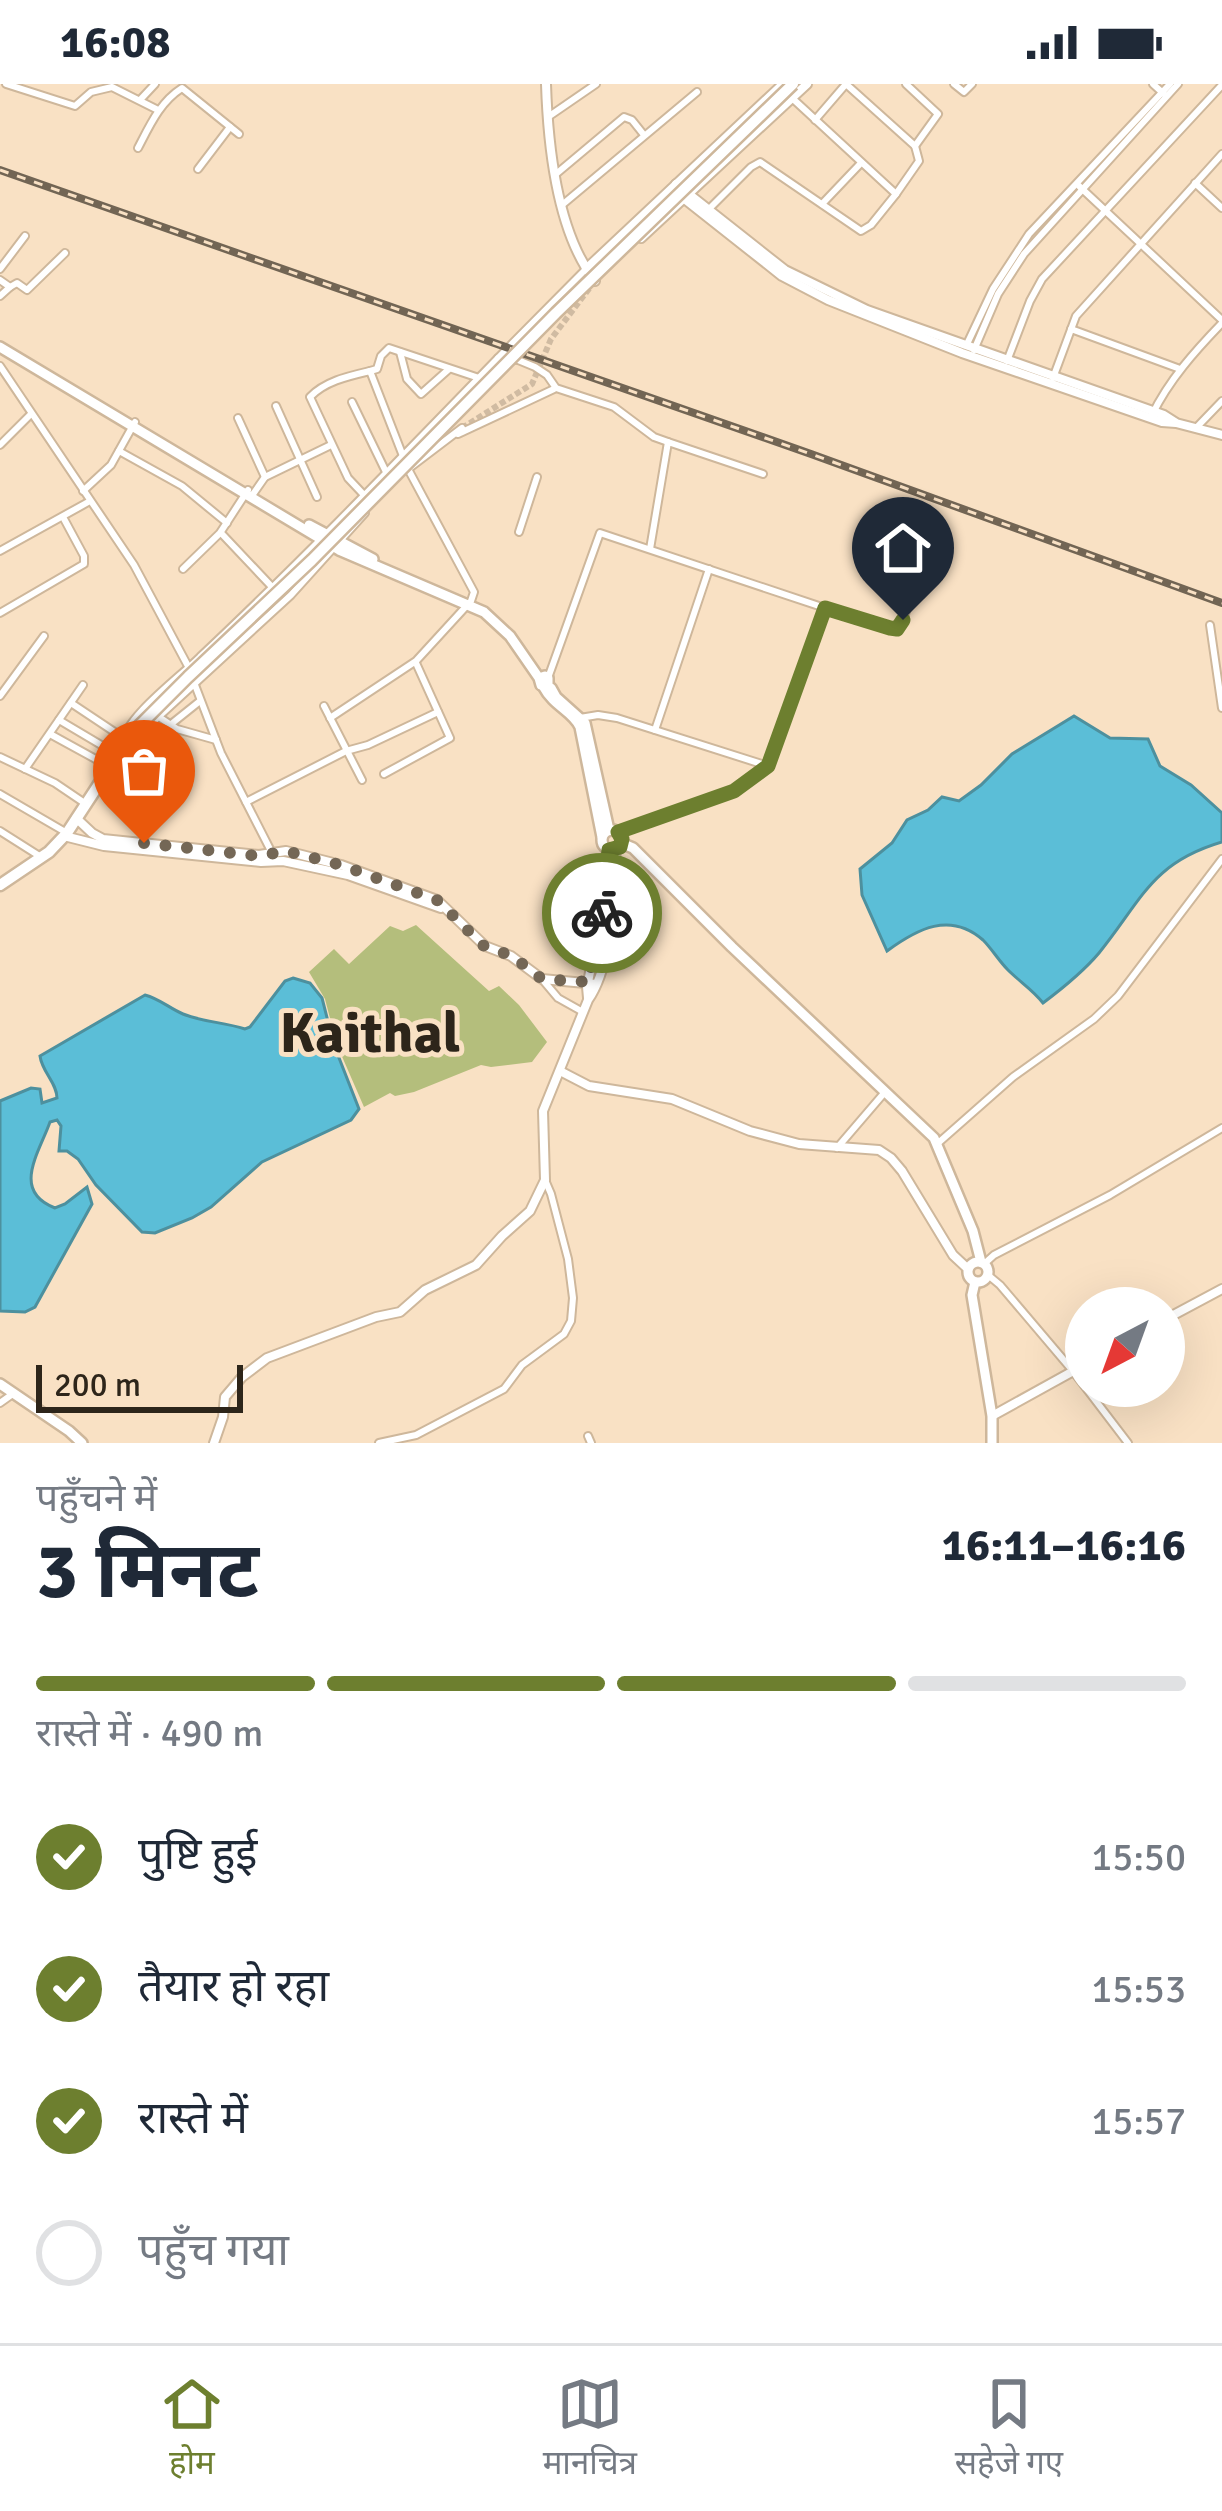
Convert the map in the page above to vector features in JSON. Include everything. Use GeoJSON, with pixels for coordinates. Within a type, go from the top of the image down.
{"type":"FeatureCollection","features":[{"type":"Feature","properties":{"kind":"main road"},"geometry":{"type":"LineString","coordinates":[[2,881],[41,857],[65,834],[124,743],[793,84]]}},
{"type":"Feature","properties":{"kind":"main road"},"geometry":{"type":"LineString","coordinates":[[5,346],[324,537],[469,603],[495,620],[544,680],[553,703],[579,718],[613,840],[633,848],[934,1138],[984,1267],[982,1281],[969,1277],[968,1269],[974,1263],[984,1267]]}},
{"type":"Feature","properties":{"kind":"main road"},"geometry":{"type":"LineString","coordinates":[[975,1282],[972,1295],[992,1416],[992,1443]]}},
{"type":"Feature","properties":{"kind":"main road"},"geometry":{"type":"LineString","coordinates":[[0,1384],[82,1443]]}},
{"type":"Feature","properties":{"kind":"street"},"geometry":{"type":"LineString","coordinates":[[6,84],[75,106],[91,92],[113,86],[158,110]]}},
{"type":"Feature","properties":{"kind":"street"},"geometry":{"type":"LineString","coordinates":[[140,100],[155,84]]}},
{"type":"Feature","properties":{"kind":"street"},"geometry":{"type":"LineString","coordinates":[[546,84],[562,205],[593,284],[807,84]]}},
{"type":"Feature","properties":{"kind":"street"},"geometry":{"type":"LineString","coordinates":[[548,117],[596,84]]}},
{"type":"Feature","properties":{"kind":"street"},"geometry":{"type":"LineString","coordinates":[[705,213],[760,162],[864,230],[919,161],[915,146],[846,84],[815,120]]}},
{"type":"Feature","properties":{"kind":"street"},"geometry":{"type":"LineString","coordinates":[[906,84],[938,114],[915,146]]}},
{"type":"Feature","properties":{"kind":"street"},"geometry":{"type":"LineString","coordinates":[[954,84],[964,92],[972,84]]}},
{"type":"Feature","properties":{"kind":"street"},"geometry":{"type":"LineString","coordinates":[[969,351],[1007,264],[1029,234],[1168,89],[1153,84]]}},
{"type":"Feature","properties":{"kind":"street"},"geometry":{"type":"LineString","coordinates":[[1007,361],[1042,279],[1222,85]]}},
{"type":"Feature","properties":{"kind":"street"},"geometry":{"type":"LineString","coordinates":[[124,743],[148,706],[273,588],[586,269],[778,86]]}},
{"type":"Feature","properties":{"kind":"street"},"geometry":{"type":"LineString","coordinates":[[138,148],[158,110],[182,88],[239,134]]}},
{"type":"Feature","properties":{"kind":"street"},"geometry":{"type":"LineString","coordinates":[[562,205],[698,92]]}},
{"type":"Feature","properties":{"kind":"street"},"geometry":{"type":"LineString","coordinates":[[792,98],[896,194]]}},
{"type":"Feature","properties":{"kind":"street"},"geometry":{"type":"LineString","coordinates":[[556,174],[624,117],[644,135]]}},
{"type":"Feature","properties":{"kind":"street"},"geometry":{"type":"LineString","coordinates":[[198,169],[230,127]]}},
{"type":"Feature","properties":{"kind":"street"},"geometry":{"type":"LineString","coordinates":[[1052,380],[1076,316],[1222,154]]}},
{"type":"Feature","properties":{"kind":"street"},"geometry":{"type":"LineString","coordinates":[[823,204],[862,162]]}},
{"type":"Feature","properties":{"kind":"street"},"geometry":{"type":"LineString","coordinates":[[1196,184],[1222,208]]}},
{"type":"Feature","properties":{"kind":"street"},"geometry":{"type":"LineString","coordinates":[[674,186],[782,276],[866,316],[1222,435]]}},
{"type":"Feature","properties":{"kind":"street"},"geometry":{"type":"LineString","coordinates":[[1079,186],[1222,321],[1181,369],[1152,414]]}},
{"type":"Feature","properties":{"kind":"street"},"geometry":{"type":"LineString","coordinates":[[0,269],[25,236]]}},
{"type":"Feature","properties":{"kind":"street"},"geometry":{"type":"LineString","coordinates":[[0,296],[17,283],[27,290],[65,254]]}},
{"type":"Feature","properties":{"kind":"street"},"geometry":{"type":"LineString","coordinates":[[0,280],[10,287]]}},
{"type":"Feature","properties":{"kind":"street"},"geometry":{"type":"LineString","coordinates":[[1071,329],[1181,369]]}},
{"type":"Feature","properties":{"kind":"street"},"geometry":{"type":"LineString","coordinates":[[5,346],[0,366],[134,566],[189,668]]}},
{"type":"Feature","properties":{"kind":"street"},"geometry":{"type":"LineString","coordinates":[[364,495],[348,478],[310,401],[311,394],[377,369],[386,350],[479,378]]}},
{"type":"Feature","properties":{"kind":"street"},"geometry":{"type":"LineString","coordinates":[[969,351],[1052,380]]}},
{"type":"Feature","properties":{"kind":"street"},"geometry":{"type":"LineString","coordinates":[[400,352],[407,379],[422,394],[450,369]]}},
{"type":"Feature","properties":{"kind":"street"},"geometry":{"type":"LineString","coordinates":[[498,358],[535,367],[556,388],[614,407],[653,437],[763,474]]}},
{"type":"Feature","properties":{"kind":"street"},"geometry":{"type":"LineString","coordinates":[[330,718],[416,661],[469,603],[472,585],[408,469],[370,371]]}},
{"type":"Feature","properties":{"kind":"street"},"geometry":{"type":"LineString","coordinates":[[124,743],[290,595],[408,469],[458,431],[462,434],[556,388]]}},
{"type":"Feature","properties":{"kind":"street"},"geometry":{"type":"LineString","coordinates":[[1196,428],[1222,400]]}},
{"type":"Feature","properties":{"kind":"street"},"geometry":{"type":"LineString","coordinates":[[352,402],[386,472]]}},
{"type":"Feature","properties":{"kind":"street"},"geometry":{"type":"LineString","coordinates":[[276,406],[317,497]]}},
{"type":"Feature","properties":{"kind":"street"},"geometry":{"type":"LineString","coordinates":[[0,445],[31,414]]}},
{"type":"Feature","properties":{"kind":"street"},"geometry":{"type":"LineString","coordinates":[[238,418],[265,477]]}},
{"type":"Feature","properties":{"kind":"street"},"geometry":{"type":"LineString","coordinates":[[83,491],[100,477],[133,425]]}},
{"type":"Feature","properties":{"kind":"street"},"geometry":{"type":"LineString","coordinates":[[650,549],[668,442]]}},
{"type":"Feature","properties":{"kind":"street"},"geometry":{"type":"LineString","coordinates":[[183,569],[220,533],[265,477],[331,445]]}},
{"type":"Feature","properties":{"kind":"street"},"geometry":{"type":"LineString","coordinates":[[118,451],[182,486],[227,524]]}},
{"type":"Feature","properties":{"kind":"street"},"geometry":{"type":"LineString","coordinates":[[519,532],[537,477]]}},
{"type":"Feature","properties":{"kind":"street"},"geometry":{"type":"LineString","coordinates":[[0,551],[90,501]]}},
{"type":"Feature","properties":{"kind":"street"},"geometry":{"type":"LineString","coordinates":[[0,613],[84,564],[63,517]]}},
{"type":"Feature","properties":{"kind":"street"},"geometry":{"type":"LineString","coordinates":[[220,533],[273,588]]}},
{"type":"Feature","properties":{"kind":"street"},"geometry":{"type":"LineString","coordinates":[[544,680],[600,533],[897,629],[930,542]]}},
{"type":"Feature","properties":{"kind":"street"},"geometry":{"type":"LineString","coordinates":[[655,730],[709,569]]}},
{"type":"Feature","properties":{"kind":"street"},"geometry":{"type":"LineString","coordinates":[[379,1443],[416,1435],[503,1388],[523,1365],[564,1334],[571,1321],[568,1259],[545,1180],[543,1111],[606,950],[613,840],[734,791],[768,766],[825,608]]}},
{"type":"Feature","properties":{"kind":"street"},"geometry":{"type":"LineString","coordinates":[[1210,625],[1222,708]]}},
{"type":"Feature","properties":{"kind":"street"},"geometry":{"type":"LineString","coordinates":[[0,696],[44,636]]}},
{"type":"Feature","properties":{"kind":"street"},"geometry":{"type":"LineString","coordinates":[[384,774],[449,740],[416,661]]}},
{"type":"Feature","properties":{"kind":"street"},"geometry":{"type":"LineString","coordinates":[[194,684],[274,858]]}},
{"type":"Feature","properties":{"kind":"street"},"geometry":{"type":"LineString","coordinates":[[25,769],[83,685]]}},
{"type":"Feature","properties":{"kind":"street"},"geometry":{"type":"LineString","coordinates":[[170,724],[201,700]]}},
{"type":"Feature","properties":{"kind":"street"},"geometry":{"type":"LineString","coordinates":[[71,703],[124,743]]}},
{"type":"Feature","properties":{"kind":"street"},"geometry":{"type":"LineString","coordinates":[[324,706],[362,780]]}},
{"type":"Feature","properties":{"kind":"street"},"geometry":{"type":"LineString","coordinates":[[246,802],[346,751],[438,712]]}},
{"type":"Feature","properties":{"kind":"street"},"geometry":{"type":"LineString","coordinates":[[158,716],[203,739],[216,740]]}},
{"type":"Feature","properties":{"kind":"street"},"geometry":{"type":"LineString","coordinates":[[579,718],[617,718],[768,766]]}},
{"type":"Feature","properties":{"kind":"street"},"geometry":{"type":"LineString","coordinates":[[59,720],[124,743]]}},
{"type":"Feature","properties":{"kind":"street"},"geometry":{"type":"LineString","coordinates":[[49,734],[110,767]]}},
{"type":"Feature","properties":{"kind":"street"},"geometry":{"type":"LineString","coordinates":[[0,757],[86,804]]}},
{"type":"Feature","properties":{"kind":"street"},"geometry":{"type":"LineString","coordinates":[[0,794],[65,834],[104,846],[217,859],[274,858]]}},
{"type":"Feature","properties":{"kind":"street"},"geometry":{"type":"LineString","coordinates":[[76,818],[104,838],[274,858],[348,875],[443,908],[484,946],[512,956],[558,998],[583,1012]]}},
{"type":"Feature","properties":{"kind":"street"},"geometry":{"type":"LineString","coordinates":[[0,831],[41,857]]}},
{"type":"Feature","properties":{"kind":"street"},"geometry":{"type":"LineString","coordinates":[[937,1144],[1013,1077],[1118,996],[1222,859]]}},
{"type":"Feature","properties":{"kind":"street"},"geometry":{"type":"LineString","coordinates":[[542,979],[592,983]]}},
{"type":"Feature","properties":{"kind":"street"},"geometry":{"type":"LineString","coordinates":[[560,1071],[589,1086],[672,1099],[750,1131],[799,1144],[879,1150],[902,1171],[953,1255],[968,1269]]}},
{"type":"Feature","properties":{"kind":"street"},"geometry":{"type":"LineString","coordinates":[[837,1148],[885,1092]]}},
{"type":"Feature","properties":{"kind":"street"},"geometry":{"type":"LineString","coordinates":[[1065,1362],[984,1267],[994,1255],[1110,1195],[1222,1128]]}},
{"type":"Feature","properties":{"kind":"street"},"geometry":{"type":"LineString","coordinates":[[214,1443],[225,1397],[242,1377],[267,1358],[400,1312],[425,1290],[476,1265],[530,1211],[545,1180]]}},
{"type":"Feature","properties":{"kind":"street"},"geometry":{"type":"LineString","coordinates":[[1185,1309],[1222,1289]]}},
{"type":"Feature","properties":{"kind":"street"},"geometry":{"type":"LineString","coordinates":[[992,1416],[1065,1375]]}},
{"type":"Feature","properties":{"kind":"street"},"geometry":{"type":"LineString","coordinates":[[0,1403],[14,1393]]}},
{"type":"Feature","properties":{"kind":"street"},"geometry":{"type":"LineString","coordinates":[[1100,1407],[1128,1443]]}},
{"type":"Feature","properties":{"kind":"green space"},"geometry":{"type":"Polygon","coordinates":[[[416,925],[489,991],[499,986],[547,1042],[532,1062],[481,1065],[414,1092],[390,1093],[364,1107],[337,1045],[325,999],[309,972],[334,949],[349,964],[390,926],[403,931],[416,925]]]}},
{"type":"Feature","properties":{"kind":"water"},"geometry":{"type":"Polygon","coordinates":[[[1074,716],[1110,738],[1148,739],[1160,766],[1222,813],[1222,842],[1163,872],[1093,960],[1043,1003],[983,940],[958,926],[922,930],[887,951],[862,895],[860,869],[892,843],[907,820],[942,797],[959,801],[1012,754],[1074,716]]]}},
{"type":"Feature","properties":{"kind":"water"},"geometry":{"type":"Polygon","coordinates":[[[293,978],[310,983],[322,998],[359,1109],[351,1120],[262,1162],[211,1207],[155,1233],[142,1232],[96,1185],[78,1159],[59,1151],[61,1126],[57,1120],[50,1122],[32,1170],[34,1192],[55,1208],[87,1187],[92,1204],[35,1307],[25,1312],[0,1311],[0,1101],[31,1088],[40,1089],[42,1103],[57,1098],[40,1056],[145,995],[190,1017],[245,1029],[285,981],[293,978]]]}},
{"type":"Feature","properties":{"kind":"tunnel"},"geometry":{"type":"LineString","coordinates":[[462,428],[532,384],[551,339],[591,286]]}},
{"type":"Feature","properties":{"kind":"railway"},"geometry":{"type":"LineString","coordinates":[[0,170],[1222,603]]}},
{"type":"Feature","properties":{"kind":"way so far"},"geometry":{"type":"LineString","coordinates":[[144,843],[259,856],[286,851],[341,865],[437,900],[484,946],[512,956],[542,979],[588,982],[602,913]]}},
{"type":"Feature","properties":{"kind":"district","name":"Kaithal"},"geometry":{"type":"Point","coordinates":[370,1032]}},
{"type":"Feature","properties":{"kind":"route"},"geometry":{"type":"LineString","coordinates":[[602,913],[609,850],[620,847],[618,832],[734,791],[768,766],[825,608],[890,628],[897,629],[903,620]]}}]}
